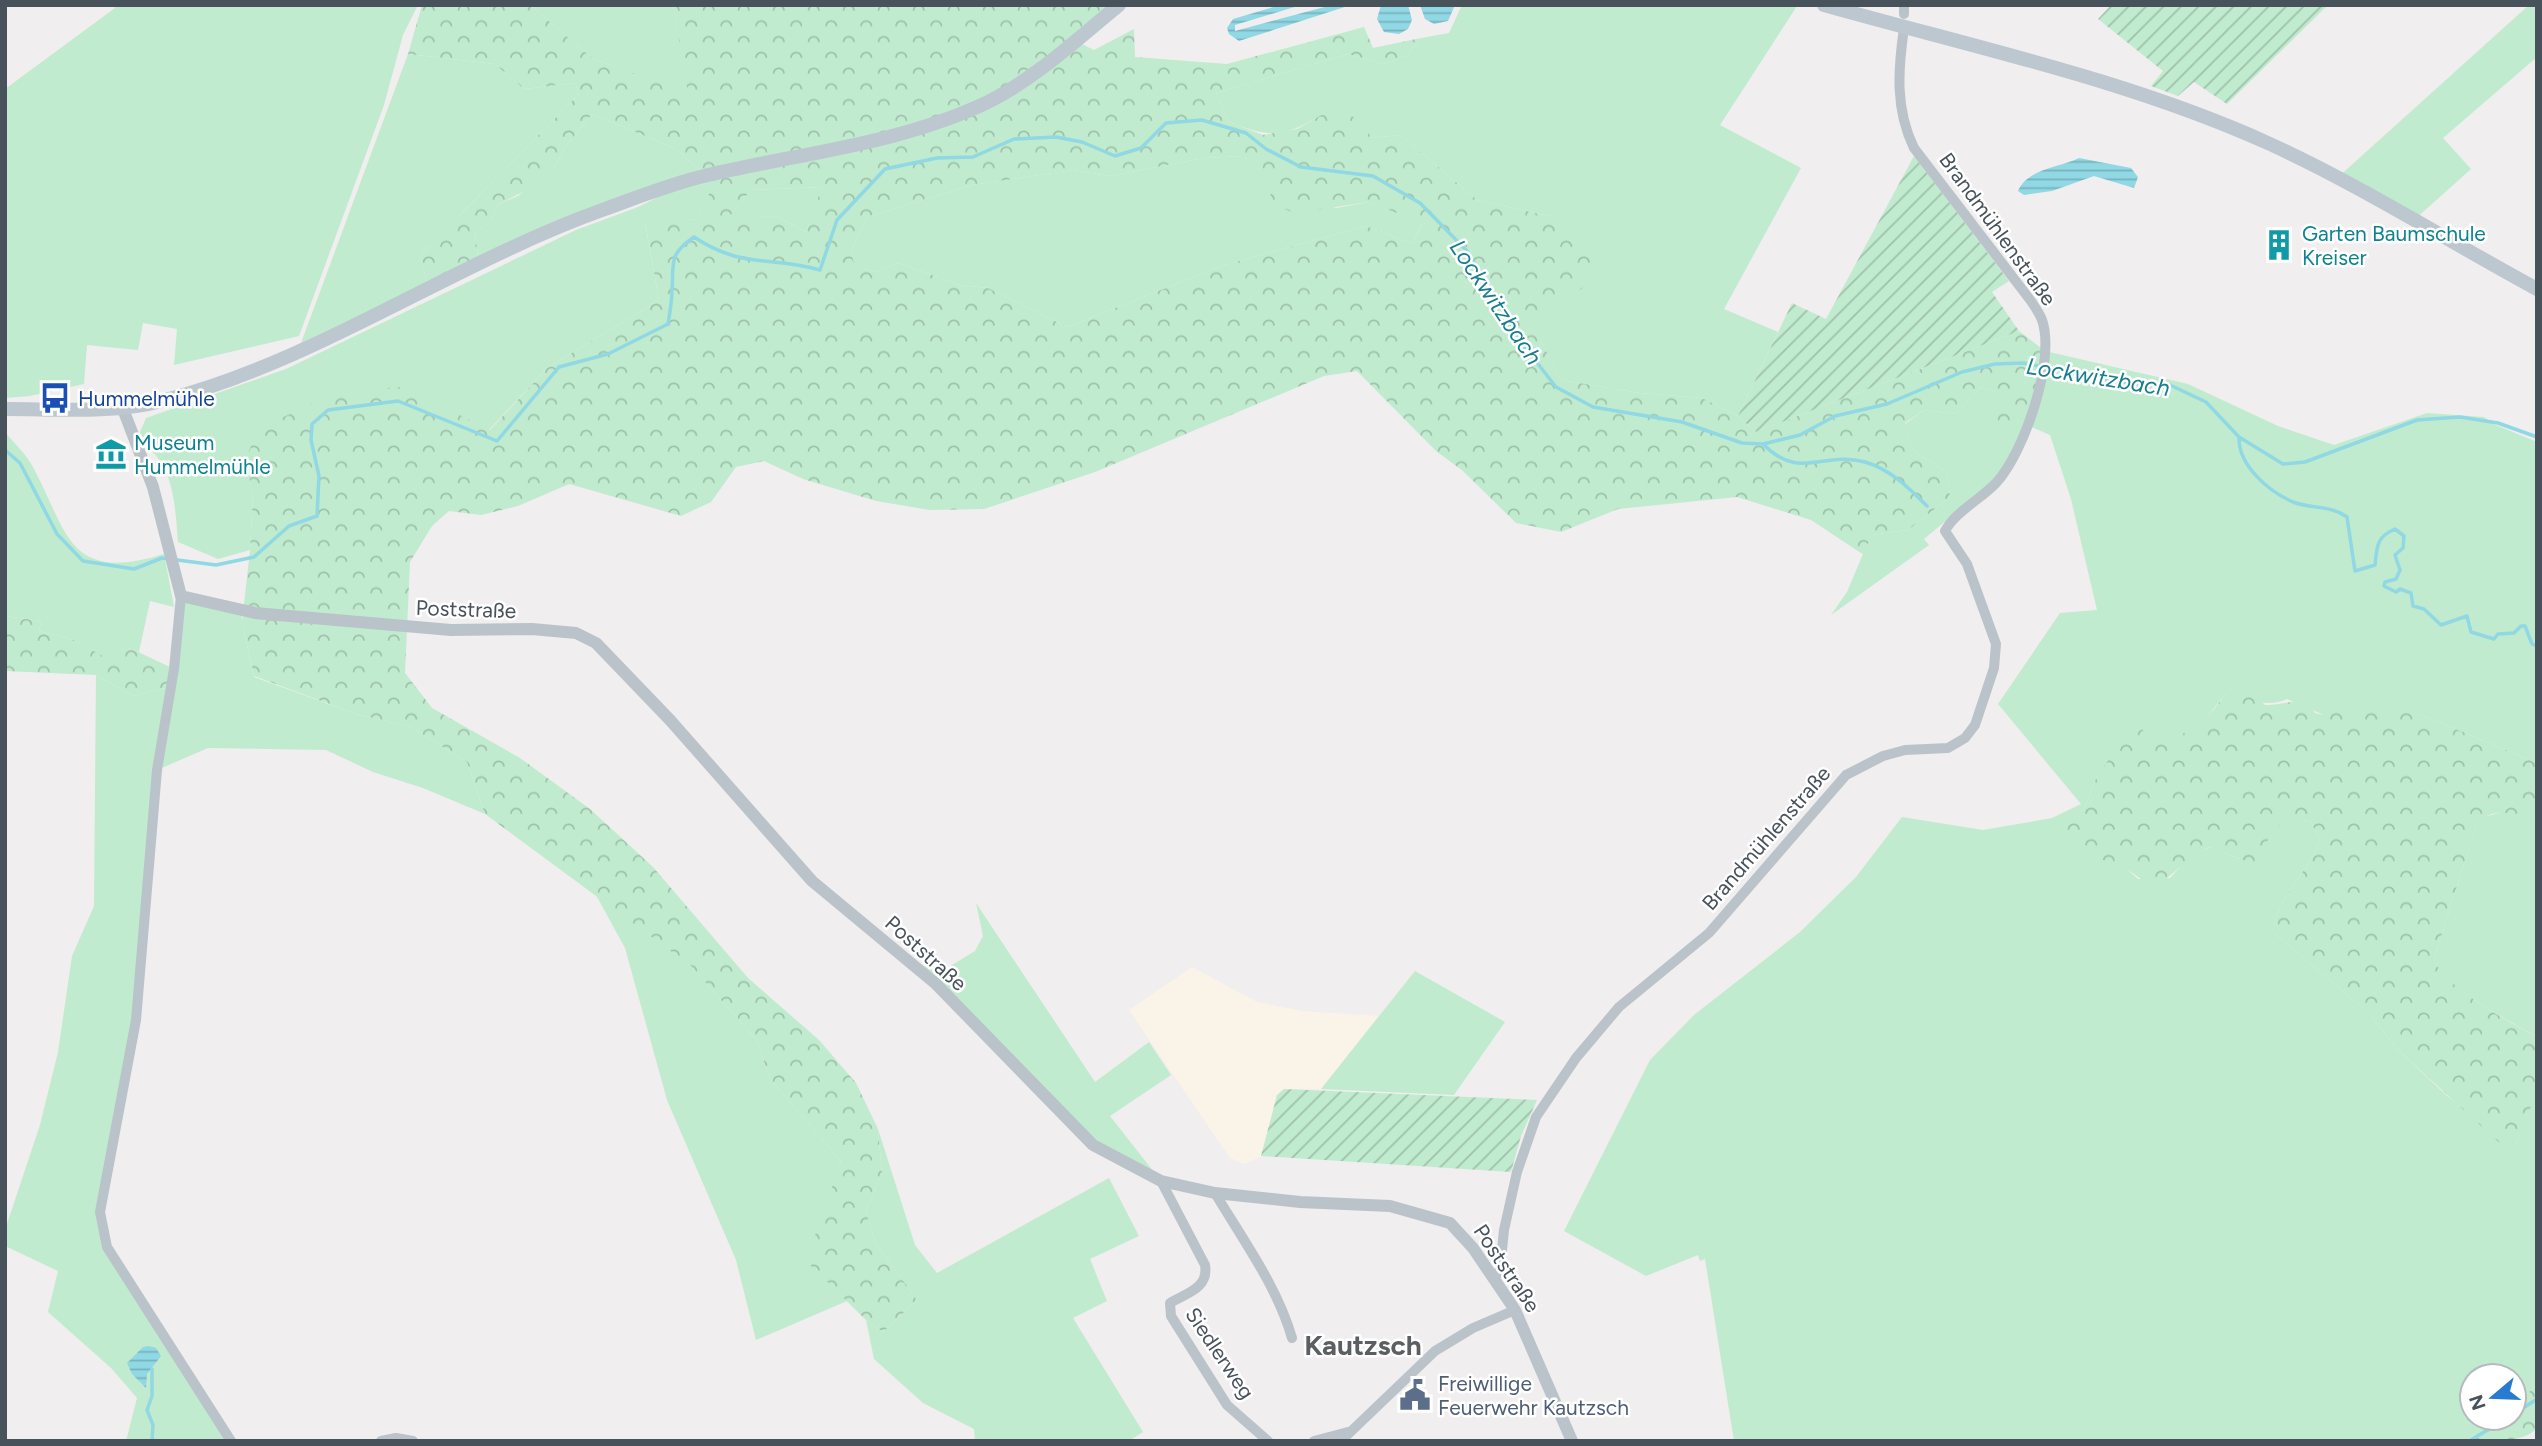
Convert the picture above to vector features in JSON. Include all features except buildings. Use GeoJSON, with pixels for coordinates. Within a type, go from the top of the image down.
{"type":"FeatureCollection","features":[{"type":"Feature","properties":{"kind":"main road"},"geometry":{"type":"LineString","coordinates":[[5,409],[123,409],[161,402],[230,379],[601,210],[705,175],[831,150],[949,118],[990,101],[1047,64],[1119,5]]}},
{"type":"Feature","properties":{"kind":"main road"},"geometry":{"type":"LineString","coordinates":[[1824,5],[1904,16],[2139,94],[2235,130],[2272,145],[2537,289]]}},
{"type":"Feature","properties":{"kind":"street","name":"Brandmühlenstraße"},"geometry":{"type":"LineString","coordinates":[[1494,1278],[1500,1270],[1504,1230],[1517,1172],[1536,1117],[1597,1032],[1631,995],[1709,933],[1846,775],[1884,756],[1905,750],[1948,748],[1965,738],[1975,725],[1994,668],[1996,644],[1966,564],[1945,531],[2012,464],[2029,426],[2040,379],[2045,351],[2043,321],[2031,301],[1914,148],[1904,127],[1900,110],[1900,84],[1904,16]]}},
{"type":"Feature","properties":{"kind":"street"},"geometry":{"type":"LineString","coordinates":[[123,409],[153,486],[181,596],[174,669],[157,770],[136,1020],[100,1212],[107,1247],[231,1441]]}},
{"type":"Feature","properties":{"kind":"street","name":"Poststraße"},"geometry":{"type":"LineString","coordinates":[[181,596],[255,613],[451,630],[532,629],[576,633],[596,643],[812,881],[936,984],[1093,1145],[1161,1181],[1215,1193],[1300,1202],[1390,1206],[1437,1217],[1461,1233],[1516,1310],[1572,1441]]}},
{"type":"Feature","properties":{"kind":"street","name":"Siedlerweg"},"geometry":{"type":"LineString","coordinates":[[1161,1181],[1205,1265],[1207,1276],[1203,1284],[1170,1303],[1171,1316],[1227,1405],[1268,1441]]}},
{"type":"Feature","properties":{"kind":"street"},"geometry":{"type":"LineString","coordinates":[[1215,1193],[1272,1288],[1292,1338]]}},
{"type":"Feature","properties":{"kind":"street"},"geometry":{"type":"LineString","coordinates":[[1341,1441],[1432,1354],[1473,1328],[1516,1310]]}},
{"type":"Feature","properties":{"kind":"street"},"geometry":{"type":"LineString","coordinates":[[1314,1441],[1351,1432]]}},
{"type":"Feature","properties":{"kind":"street"},"geometry":{"type":"LineString","coordinates":[[381,1441],[409,1438],[413,1441]]}},
{"type":"Feature","properties":{"kind":"shaded area"},"geometry":{"type":"Polygon","coordinates":[[[1192,967],[1257,1002],[1302,1011],[1378,1016],[1321,1089],[1284,1089],[1277,1095],[1261,1156],[1245,1164],[1230,1158],[1129,1010],[1192,967]]]}},
{"type":"Feature","properties":{"kind":"green space"},"geometry":{"type":"Polygon","coordinates":[[[113,5],[418,5],[403,35],[384,105],[299,336],[174,365],[177,329],[143,323],[138,350],[87,345],[84,384],[30,396],[5,398],[5,89],[115,8],[113,5]]]}},
{"type":"Feature","properties":{"kind":"green space"},"geometry":{"type":"Polygon","coordinates":[[[422,5],[530,5],[592,58],[688,93],[673,5],[1114,5],[1074,40],[1094,50],[1134,29],[1135,57],[1227,64],[1364,27],[1373,48],[1421,38],[1408,55],[1383,64],[1348,54],[1216,93],[1229,122],[1263,135],[1297,129],[1323,114],[1356,117],[1372,138],[1401,135],[1477,200],[1549,216],[1598,263],[1589,285],[1528,316],[1561,380],[1640,393],[1702,398],[1738,416],[1756,432],[2019,331],[2045,351],[2029,426],[1991,431],[1999,393],[1981,387],[1956,414],[1924,410],[1905,423],[1913,451],[1947,472],[1950,497],[1908,530],[1871,535],[1864,555],[1811,520],[1737,497],[1618,509],[1561,532],[1516,523],[1463,471],[1436,451],[1357,371],[1324,376],[1095,472],[984,509],[930,510],[876,501],[803,479],[764,461],[736,467],[711,502],[681,516],[569,484],[518,506],[481,515],[449,511],[432,526],[410,562],[405,673],[432,708],[520,758],[590,809],[653,867],[748,978],[819,1040],[856,1083],[878,1129],[882,1173],[866,1211],[875,1242],[917,1300],[883,1332],[866,1320],[806,1261],[841,1161],[770,1079],[757,1041],[691,966],[485,814],[467,762],[411,727],[356,714],[254,676],[242,622],[253,495],[245,460],[259,428],[341,391],[403,387],[490,430],[547,368],[659,300],[645,222],[698,219],[716,178],[701,171],[674,148],[592,114],[566,146],[552,170],[537,185],[499,204],[492,219],[475,233],[478,257],[427,283],[420,256],[579,94],[575,83],[524,89],[495,64],[408,54],[422,5]],[[1244,156],[1204,158],[1109,176],[1073,170],[972,185],[867,217],[851,251],[854,265],[876,272],[898,263],[960,285],[988,288],[1067,327],[1224,265],[1366,226],[1413,244],[1422,223],[1369,202],[1295,213],[1271,204],[1270,182],[1244,156]],[[822,187],[751,190],[728,218],[776,216],[806,232],[822,187]]]}},
{"type":"Feature","properties":{"kind":"green space"},"geometry":{"type":"Polygon","coordinates":[[[530,5],[673,5],[689,94],[592,58],[530,5]]]}},
{"type":"Feature","properties":{"kind":"green space"},"geometry":{"type":"Polygon","coordinates":[[[1462,5],[1797,6],[1720,125],[1801,168],[1724,309],[1778,332],[1738,416],[1702,398],[1640,393],[1561,380],[1527,315],[1589,285],[1549,216],[1477,200],[1401,135],[1372,138],[1323,114],[1287,131],[1256,131],[1229,122],[1216,93],[1348,54],[1383,64],[1408,55],[1421,38],[1449,33],[1462,5]]]}},
{"type":"Feature","properties":{"kind":"green space"},"geometry":{"type":"Polygon","coordinates":[[[2111,5],[2328,5],[2227,104],[2194,82],[2178,96],[2151,86],[2163,71],[2098,19],[2111,5]]]}},
{"type":"Feature","properties":{"kind":"green space"},"geometry":{"type":"Polygon","coordinates":[[[2529,5],[2537,5],[2537,57],[2443,138],[2471,169],[2413,221],[2336,179],[2529,5]]]}},
{"type":"Feature","properties":{"kind":"green space"},"geometry":{"type":"Polygon","coordinates":[[[408,54],[495,64],[524,89],[575,83],[579,94],[420,256],[427,283],[301,343],[408,54]]]}},
{"type":"Feature","properties":{"kind":"green space"},"geometry":{"type":"Polygon","coordinates":[[[592,114],[674,148],[701,171],[588,210],[478,257],[475,233],[492,219],[499,204],[518,196],[552,170],[566,146],[592,114]]]}},
{"type":"Feature","properties":{"kind":"green space"},"geometry":{"type":"Polygon","coordinates":[[[1244,156],[1271,182],[1336,208],[1369,202],[1422,222],[1413,244],[1366,226],[1224,265],[1067,327],[988,288],[960,285],[898,263],[876,272],[853,265],[851,251],[867,217],[972,185],[1073,170],[1109,176],[1204,158],[1244,156]]]}},
{"type":"Feature","properties":{"kind":"green space"},"geometry":{"type":"Polygon","coordinates":[[[1914,156],[2009,281],[1992,292],[2019,331],[1756,432],[1738,416],[1792,303],[1826,319],[1914,156]]]}},
{"type":"Feature","properties":{"kind":"green space"},"geometry":{"type":"Polygon","coordinates":[[[717,178],[698,219],[645,223],[659,300],[547,368],[489,430],[466,421],[245,460],[253,495],[250,550],[218,559],[178,542],[171,487],[165,469],[140,432],[146,418],[286,369],[576,230],[638,207],[666,193],[717,178]]]}},
{"type":"Feature","properties":{"kind":"green space"},"geometry":{"type":"Polygon","coordinates":[[[823,187],[806,232],[776,216],[727,219],[751,190],[823,187]]]}},
{"type":"Feature","properties":{"kind":"green space"},"geometry":{"type":"Polygon","coordinates":[[[2045,351],[2188,384],[2278,426],[2334,445],[2427,413],[2484,417],[2496,425],[2537,442],[2537,763],[2420,714],[2324,715],[2287,699],[2264,703],[2229,689],[2200,726],[2170,740],[2151,740],[2097,776],[2085,807],[2063,829],[2063,839],[2127,869],[2138,879],[2170,878],[2191,855],[2211,847],[2240,859],[2261,848],[2281,822],[2310,820],[2320,840],[2279,911],[2274,933],[2370,1014],[2397,1049],[2446,1095],[2515,1147],[2527,1112],[2537,1099],[2537,1384],[2528,1393],[2528,1362],[2458,1362],[2458,1432],[2476,1432],[2467,1441],[1734,1441],[1705,1259],[1700,1261],[1698,1255],[1646,1276],[1564,1231],[1650,1060],[1694,1015],[1800,932],[1856,877],[1902,817],[1983,830],[2052,818],[2081,804],[1998,704],[2060,613],[2097,610],[2071,499],[2050,435],[2029,426],[2015,457],[1984,489],[1924,539],[1929,545],[1831,615],[1847,592],[1871,535],[1908,530],[1950,497],[1947,472],[1913,451],[1905,424],[1924,410],[1956,414],[1981,387],[1999,393],[2045,351]]]}},
{"type":"Feature","properties":{"kind":"green space"},"geometry":{"type":"Polygon","coordinates":[[[5,432],[30,462],[63,528],[74,544],[88,556],[106,562],[131,562],[164,554],[174,607],[150,601],[139,652],[130,648],[106,659],[74,640],[39,631],[41,621],[5,616],[5,432]]]}},
{"type":"Feature","properties":{"kind":"green space"},"geometry":{"type":"Polygon","coordinates":[[[181,596],[242,610],[242,622],[254,677],[356,714],[411,727],[467,762],[485,814],[423,788],[373,772],[326,750],[208,748],[157,770],[136,1020],[100,1212],[107,1247],[231,1441],[126,1441],[137,1398],[111,1368],[48,1312],[58,1271],[5,1246],[5,1230],[40,1125],[58,1052],[72,956],[94,906],[96,675],[133,696],[170,687],[181,596]]]}},
{"type":"Feature","properties":{"kind":"green space"},"geometry":{"type":"Polygon","coordinates":[[[5,616],[41,621],[39,631],[74,640],[106,658],[130,648],[174,669],[170,687],[133,696],[96,675],[5,671],[5,616]]]}},
{"type":"Feature","properties":{"kind":"green space"},"geometry":{"type":"Polygon","coordinates":[[[2228,689],[2255,695],[2265,705],[2309,702],[2315,713],[2324,715],[2338,706],[2420,714],[2537,763],[2537,818],[2499,813],[2477,822],[2434,959],[2440,970],[2463,992],[2537,1037],[2537,1099],[2527,1113],[2515,1147],[2502,1145],[2397,1049],[2370,1014],[2274,933],[2279,911],[2320,840],[2310,820],[2281,823],[2262,848],[2261,867],[2210,847],[2152,887],[2127,869],[2079,851],[2063,839],[2063,828],[2085,807],[2097,776],[2117,748],[2142,729],[2151,740],[2187,732],[2214,710],[2228,689]]]}},
{"type":"Feature","properties":{"kind":"green space"},"geometry":{"type":"Polygon","coordinates":[[[2511,810],[2537,818],[2537,1037],[2463,992],[2440,970],[2434,959],[2477,822],[2483,817],[2511,810]]]}},
{"type":"Feature","properties":{"kind":"green space"},"geometry":{"type":"Polygon","coordinates":[[[596,895],[691,966],[757,1041],[770,1079],[841,1161],[807,1261],[847,1301],[756,1340],[736,1260],[667,1100],[625,948],[596,895]]]}},
{"type":"Feature","properties":{"kind":"green space"},"geometry":{"type":"Polygon","coordinates":[[[976,903],[1095,1082],[1149,1042],[1171,1075],[1110,1116],[1161,1181],[1093,1145],[903,957],[939,973],[975,951],[983,936],[976,903]]]}},
{"type":"Feature","properties":{"kind":"green space"},"geometry":{"type":"Polygon","coordinates":[[[1415,971],[1505,1022],[1454,1095],[1321,1089],[1415,971]]]}},
{"type":"Feature","properties":{"kind":"green space"},"geometry":{"type":"Polygon","coordinates":[[[1284,1089],[1537,1100],[1521,1136],[1511,1172],[1261,1156],[1277,1095],[1284,1089]]]}},
{"type":"Feature","properties":{"kind":"green space"},"geometry":{"type":"Polygon","coordinates":[[[878,1129],[915,1245],[937,1273],[1109,1178],[1139,1236],[1090,1259],[1107,1301],[1073,1318],[1143,1432],[1129,1441],[975,1441],[974,1429],[923,1403],[874,1359],[866,1320],[883,1332],[917,1300],[875,1242],[866,1211],[882,1173],[878,1129]]]}},
{"type":"Feature","properties":{"kind":"green space"},"geometry":{"type":"Polygon","coordinates":[[[2537,1384],[2537,1428],[2531,1433],[2504,1441],[2467,1441],[2476,1432],[2528,1432],[2528,1393],[2537,1384]]]}},
{"type":"Feature","properties":{"kind":"water"},"geometry":{"type":"Polygon","coordinates":[[[1280,5],[1301,5],[1235,25],[1235,31],[1332,5],[1351,5],[1239,41],[1229,34],[1227,28],[1233,19],[1280,5]]]}},
{"type":"Feature","properties":{"kind":"water"},"geometry":{"type":"Polygon","coordinates":[[[1381,5],[1408,5],[1412,20],[1408,29],[1399,34],[1384,32],[1377,19],[1381,5]]]}},
{"type":"Feature","properties":{"kind":"water"},"geometry":{"type":"Polygon","coordinates":[[[1420,5],[1455,5],[1448,21],[1434,24],[1425,19],[1420,5]]]}},
{"type":"Feature","properties":{"kind":"water"},"geometry":{"type":"Polygon","coordinates":[[[2079,158],[2131,168],[2138,177],[2134,188],[2094,176],[2052,191],[2024,195],[2018,191],[2028,178],[2079,158]]]}},
{"type":"Feature","properties":{"kind":"water"},"geometry":{"type":"Polygon","coordinates":[[[143,1347],[156,1348],[161,1356],[147,1374],[146,1388],[132,1374],[127,1363],[143,1347]]]}},
{"type":"Feature","properties":{"kind":"waterway","name":"Lockwitzbach"},"geometry":{"type":"LineString","coordinates":[[5,450],[20,463],[57,534],[83,561],[134,569],[162,558],[216,565],[254,557],[289,526],[317,516],[319,476],[311,440],[312,424],[328,410],[398,401],[497,441],[559,367],[608,354],[668,324],[674,260],[680,249],[694,237],[728,254],[743,258],[820,270],[837,220],[885,169],[937,158],[973,157],[1014,139],[1056,137],[1082,142],[1115,156],[1141,148],[1166,123],[1202,120],[1246,133],[1266,149],[1301,167],[1373,176],[1420,203],[1467,251],[1524,346],[1556,387],[1593,407],[1682,422],[1742,443],[1763,444],[1800,435],[1835,416],[1887,404],[1962,372],[1995,364],[2023,363],[2128,383],[2170,385],[2206,402],[2239,437],[2283,464],[2305,462],[2417,420],[2460,417],[2498,423],[2537,437]]}},
{"type":"Feature","properties":{"kind":"waterway"},"geometry":{"type":"LineString","coordinates":[[2239,437],[2240,447],[2249,467],[2274,491],[2293,502],[2328,509],[2347,517],[2355,571],[2375,565],[2381,539],[2395,529],[2404,536],[2403,548],[2395,555],[2400,570],[2396,579],[2385,582],[2384,586],[2396,592],[2400,589],[2411,593],[2413,606],[2424,609],[2441,625],[2467,616],[2471,632],[2494,639],[2498,634],[2514,633],[2521,626],[2525,626],[2532,644],[2537,646]]}},
{"type":"Feature","properties":{"kind":"waterway"},"geometry":{"type":"LineString","coordinates":[[1763,444],[1789,461],[1812,463],[1850,459],[1874,465],[1899,480],[1927,506]]}},
{"type":"Feature","properties":{"kind":"waterway"},"geometry":{"type":"LineString","coordinates":[[152,1369],[152,1396],[147,1410],[153,1425],[152,1441]]}},
{"type":"Feature","properties":{"kind":"waterway"},"geometry":{"type":"LineString","coordinates":[[2528,1405],[2537,1399]]}},
{"type":"Feature","properties":{"kind":"waterway"},"geometry":{"type":"LineString","coordinates":[[2469,1441],[2484,1432]]}},
{"type":"Feature","properties":{"kind":"place","name":"Garten Baumschule Kreiser"},"geometry":{"type":"Point","coordinates":[2279,245]}},
{"type":"Feature","properties":{"kind":"place","name":"Hummelmühle"},"geometry":{"type":"Point","coordinates":[55,398]}},
{"type":"Feature","properties":{"kind":"place","name":"Museum Hummelmühle"},"geometry":{"type":"Point","coordinates":[111,454]}},
{"type":"Feature","properties":{"kind":"place","name":"Freiwillige Feuerwehr Kautzsch"},"geometry":{"type":"Point","coordinates":[1415,1395]}},
{"type":"Feature","properties":{"kind":"district","name":"Kautzsch"},"geometry":{"type":"Point","coordinates":[1363,1345]}}]}
